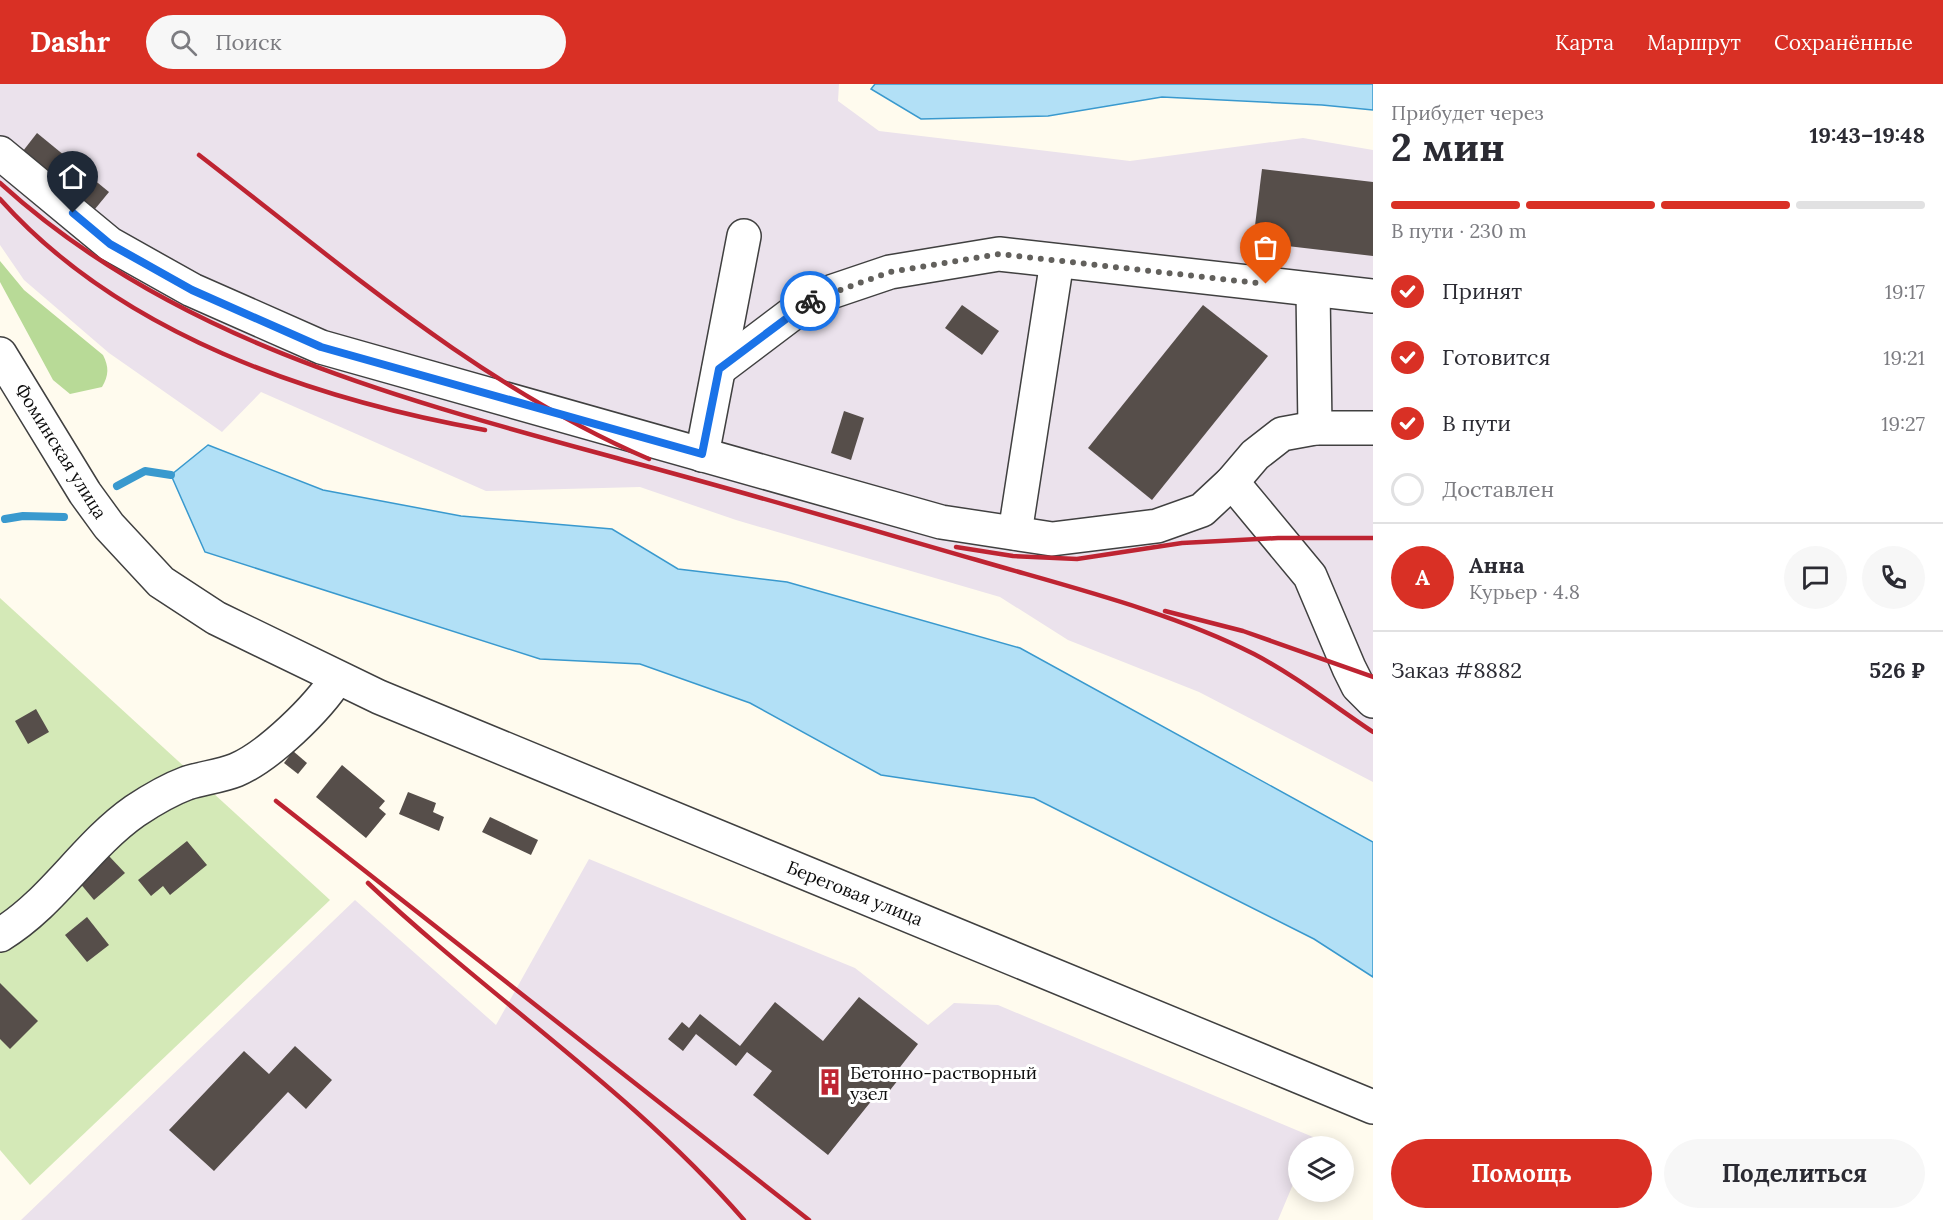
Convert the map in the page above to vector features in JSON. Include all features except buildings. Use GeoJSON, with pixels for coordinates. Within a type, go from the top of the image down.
{"type":"FeatureCollection","features":[{"type":"Feature","properties":{"kind":"street"},"geometry":{"type":"LineString","coordinates":[[0,153],[110,244],[192,290],[310,342],[941,522],[1053,539],[1157,526],[1202,510],[1232,482],[1255,455],[1282,434],[1315,429],[1373,428]]}},
{"type":"Feature","properties":{"kind":"street"},"geometry":{"type":"LineString","coordinates":[[702,454],[744,236]]}},
{"type":"Feature","properties":{"kind":"street"},"geometry":{"type":"LineString","coordinates":[[719,369],[813,298],[890,272],[999,254],[1373,296]]}},
{"type":"Feature","properties":{"kind":"street"},"geometry":{"type":"LineString","coordinates":[[1016,533],[1057,261]]}},
{"type":"Feature","properties":{"kind":"street"},"geometry":{"type":"LineString","coordinates":[[1313,290],[1315,429]]}},
{"type":"Feature","properties":{"kind":"street","name":"Фоминская улица"},"geometry":{"type":"LineString","coordinates":[[0,354],[85,494],[135,556],[161,582],[216,618],[337,678]]}},
{"type":"Feature","properties":{"kind":"street"},"geometry":{"type":"LineString","coordinates":[[1232,482],[1310,576],[1358,686],[1373,701]]}},
{"type":"Feature","properties":{"kind":"street"},"geometry":{"type":"LineString","coordinates":[[0,935],[46,898],[82,856],[135,811],[185,783],[236,770],[247,763],[307,715],[337,678]]}},
{"type":"Feature","properties":{"kind":"street","name":"Береговая улица"},"geometry":{"type":"LineString","coordinates":[[337,678],[1373,1107]]}},
{"type":"Feature","properties":{"kind":"shaded area"},"geometry":{"type":"Polygon","coordinates":[[[0,84],[839,84],[838,101],[879,131],[1130,161],[1303,138],[1373,150],[1373,782],[1199,692],[1068,640],[1000,597],[736,520],[640,487],[486,491],[261,392],[222,432],[109,353],[24,280],[0,245],[0,84]]]}},
{"type":"Feature","properties":{"kind":"shaded area"},"geometry":{"type":"Polygon","coordinates":[[[589,859],[855,968],[928,1025],[954,1003],[998,1005],[1311,1136],[1288,1136],[1288,1196],[1278,1220],[21,1220],[355,900],[496,1025],[589,859]]]}},
{"type":"Feature","properties":{"kind":"green space"},"geometry":{"type":"Polygon","coordinates":[[[0,261],[24,290],[103,355],[107,371],[102,387],[70,394],[53,380],[0,282],[0,261]]]}},
{"type":"Feature","properties":{"kind":"green space"},"geometry":{"type":"Polygon","coordinates":[[[0,598],[330,900],[30,1185],[0,1150],[0,598]]]}},
{"type":"Feature","properties":{"kind":"water"},"geometry":{"type":"Polygon","coordinates":[[[875,84],[1373,84],[1373,110],[1322,105],[1162,97],[1048,116],[921,119],[871,89],[875,84]]]}},
{"type":"Feature","properties":{"kind":"water"},"geometry":{"type":"Polygon","coordinates":[[[208,445],[323,490],[461,516],[612,529],[678,569],[787,582],[1020,648],[1373,842],[1373,977],[1314,939],[1034,798],[881,775],[750,703],[640,664],[540,659],[205,552],[171,475],[208,445]]]}},
{"type":"Feature","properties":{"kind":"waterway"},"geometry":{"type":"LineString","coordinates":[[117,486],[145,471],[171,475]]}},
{"type":"Feature","properties":{"kind":"waterway"},"geometry":{"type":"LineString","coordinates":[[5,519],[23,516],[64,517]]}},
{"type":"Feature","properties":{"kind":"railway"},"geometry":{"type":"LineString","coordinates":[[199,155],[360,281],[470,360],[528,397],[587,430],[649,459]]}},
{"type":"Feature","properties":{"kind":"railway"},"geometry":{"type":"LineString","coordinates":[[0,183],[68,238],[141,286],[218,326],[298,360],[379,389],[463,415],[1082,590],[1189,625],[1270,663],[1373,732]]}},
{"type":"Feature","properties":{"kind":"railway"},"geometry":{"type":"LineString","coordinates":[[0,199],[48,246],[102,288],[161,323],[223,354],[287,379],[353,400],[419,417],[485,430]]}},
{"type":"Feature","properties":{"kind":"railway"},"geometry":{"type":"LineString","coordinates":[[956,547],[1013,556],[1077,559],[1182,543],[1278,538],[1373,538]]}},
{"type":"Feature","properties":{"kind":"railway"},"geometry":{"type":"LineString","coordinates":[[1165,611],[1243,631],[1373,677]]}},
{"type":"Feature","properties":{"kind":"railway"},"geometry":{"type":"LineString","coordinates":[[276,801],[809,1220]]}},
{"type":"Feature","properties":{"kind":"railway"},"geometry":{"type":"LineString","coordinates":[[368,883],[656,1130],[744,1220]]}},
{"type":"Feature","properties":{"kind":"way so far"},"geometry":{"type":"LineString","coordinates":[[810,301],[890,272],[999,254],[1266,284]]}},
{"type":"Feature","properties":{"kind":"place","name":"Бетонно-растворный узел"},"geometry":{"type":"Point","coordinates":[830,1082]}},
{"type":"Feature","properties":{"kind":"route"},"geometry":{"type":"LineString","coordinates":[[73,213],[110,244],[192,290],[321,347],[702,454],[719,369],[810,301]]}}]}
